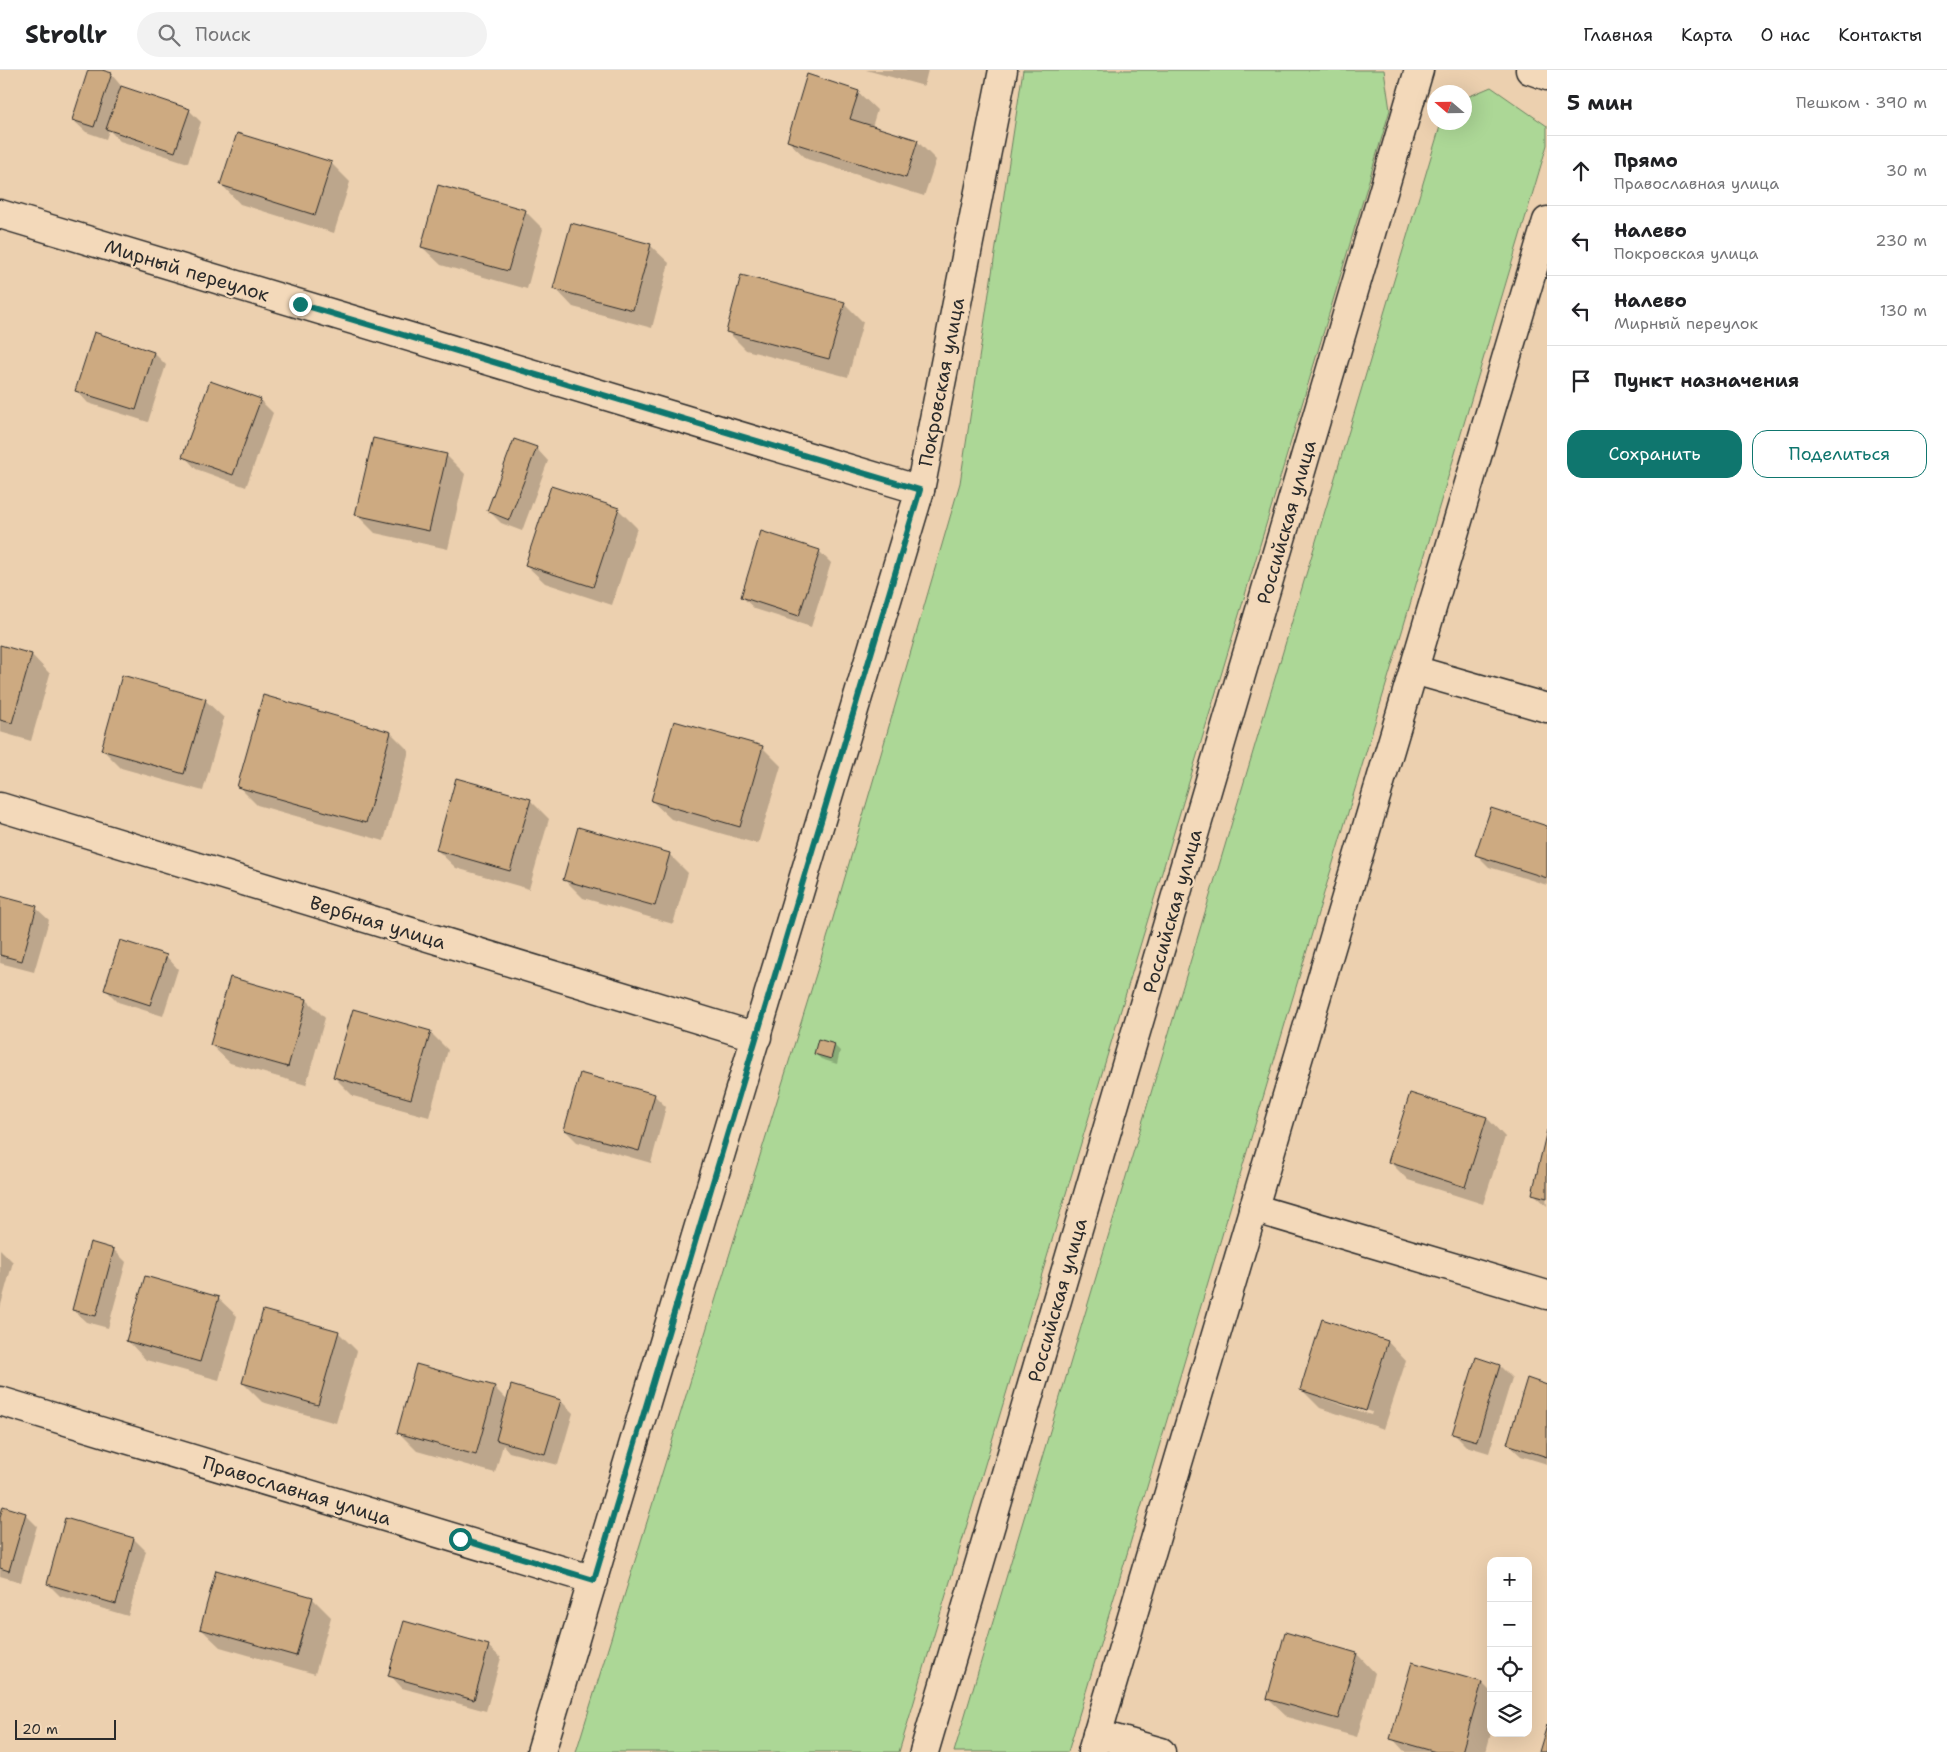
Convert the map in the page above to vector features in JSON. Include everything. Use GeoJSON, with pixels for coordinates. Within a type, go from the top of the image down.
{"type":"FeatureCollection","features":[{"type":"Feature","properties":{"kind":"street","name":"Покровская улица"},"geometry":{"type":"LineString","coordinates":[[541,1752],[920,490],[1003,70]]}},
{"type":"Feature","properties":{"kind":"street","name":"Российская улица"},"geometry":{"type":"LineString","coordinates":[[924,1752],[1418,70]]}},
{"type":"Feature","properties":{"kind":"street"},"geometry":{"type":"LineString","coordinates":[[1530,70],[1547,76]]}},
{"type":"Feature","properties":{"kind":"street","name":"Мирный переулок"},"geometry":{"type":"LineString","coordinates":[[0,214],[920,490]]}},
{"type":"Feature","properties":{"kind":"street"},"geometry":{"type":"LineString","coordinates":[[1161,1752],[1094,1743],[1547,221]]}},
{"type":"Feature","properties":{"kind":"street"},"geometry":{"type":"LineString","coordinates":[[1414,670],[1547,708]]}},
{"type":"Feature","properties":{"kind":"street","name":"Вербная улица"},"geometry":{"type":"LineString","coordinates":[[0,807],[757,1037]]}},
{"type":"Feature","properties":{"kind":"street"},"geometry":{"type":"LineString","coordinates":[[1253,1208],[1547,1295]]}},
{"type":"Feature","properties":{"kind":"street","name":"Православная улица"},"geometry":{"type":"LineString","coordinates":[[0,1401],[594,1580]]}},
{"type":"Feature","properties":{"kind":"green space"},"geometry":{"type":"Polygon","coordinates":[[[1023,70],[1384,70],[1390,110],[899,1752],[576,1752],[829,932],[960,483],[1023,70]]]}},
{"type":"Feature","properties":{"kind":"green space"},"geometry":{"type":"Polygon","coordinates":[[[1491,87],[1547,126],[1547,145],[1068,1752],[954,1752],[1439,130],[1472,130],[1472,95],[1491,87]]]}},
{"type":"Feature","properties":{"kind":"building"},"geometry":{"type":"Polygon","coordinates":[[[88,70],[102,70],[112,73],[94,127],[72,120],[88,70]]]}},
{"type":"Feature","properties":{"kind":"building"},"geometry":{"type":"Polygon","coordinates":[[[807,74],[859,91],[850,119],[918,140],[906,178],[787,141],[807,74]]]}},
{"type":"Feature","properties":{"kind":"building"},"geometry":{"type":"Polygon","coordinates":[[[121,86],[190,109],[175,152],[106,129],[121,86]]]}},
{"type":"Feature","properties":{"kind":"building"},"geometry":{"type":"Polygon","coordinates":[[[237,133],[332,162],[315,215],[220,185],[237,133]]]}},
{"type":"Feature","properties":{"kind":"building"},"geometry":{"type":"Polygon","coordinates":[[[438,185],[526,210],[508,271],[421,247],[438,185]]]}},
{"type":"Feature","properties":{"kind":"building"},"geometry":{"type":"Polygon","coordinates":[[[571,223],[651,244],[633,310],[553,289],[571,223]]]}},
{"type":"Feature","properties":{"kind":"building"},"geometry":{"type":"Polygon","coordinates":[[[741,275],[845,302],[829,359],[726,332],[741,275]]]}},
{"type":"Feature","properties":{"kind":"building"},"geometry":{"type":"Polygon","coordinates":[[[94,332],[154,352],[136,410],[75,391],[94,332]]]}},
{"type":"Feature","properties":{"kind":"building"},"geometry":{"type":"Polygon","coordinates":[[[210,381],[261,399],[233,475],[182,457],[210,381]]]}},
{"type":"Feature","properties":{"kind":"building"},"geometry":{"type":"Polygon","coordinates":[[[373,438],[447,454],[429,531],[355,515],[373,438]]]}},
{"type":"Feature","properties":{"kind":"building"},"geometry":{"type":"Polygon","coordinates":[[[514,439],[537,447],[509,520],[487,511],[514,439]]]}},
{"type":"Feature","properties":{"kind":"building"},"geometry":{"type":"Polygon","coordinates":[[[551,486],[619,508],[593,587],[525,565],[551,486]]]}},
{"type":"Feature","properties":{"kind":"building"},"geometry":{"type":"Polygon","coordinates":[[[761,531],[820,550],[799,616],[741,597],[761,531]]]}},
{"type":"Feature","properties":{"kind":"building"},"geometry":{"type":"Polygon","coordinates":[[[0,645],[32,654],[12,723],[0,720],[0,645]]]}},
{"type":"Feature","properties":{"kind":"building"},"geometry":{"type":"Polygon","coordinates":[[[122,675],[206,699],[184,774],[101,750],[122,675]]]}},
{"type":"Feature","properties":{"kind":"building"},"geometry":{"type":"Polygon","coordinates":[[[263,695],[391,732],[366,823],[237,787],[263,695]]]}},
{"type":"Feature","properties":{"kind":"building"},"geometry":{"type":"Polygon","coordinates":[[[674,721],[763,746],[740,827],[651,801],[674,721]]]}},
{"type":"Feature","properties":{"kind":"building"},"geometry":{"type":"Polygon","coordinates":[[[456,778],[531,799],[510,871],[436,850],[456,778]]]}},
{"type":"Feature","properties":{"kind":"building"},"geometry":{"type":"Polygon","coordinates":[[[1491,808],[1547,826],[1547,878],[1475,855],[1491,808]]]}},
{"type":"Feature","properties":{"kind":"building"},"geometry":{"type":"Polygon","coordinates":[[[578,827],[670,853],[655,906],[563,880],[578,827]]]}},
{"type":"Feature","properties":{"kind":"building"},"geometry":{"type":"Polygon","coordinates":[[[0,896],[37,906],[22,961],[0,955],[0,896]]]}},
{"type":"Feature","properties":{"kind":"building"},"geometry":{"type":"Polygon","coordinates":[[[120,940],[167,955],[150,1005],[104,990],[120,940]]]}},
{"type":"Feature","properties":{"kind":"building"},"geometry":{"type":"Polygon","coordinates":[[[230,977],[307,999],[288,1067],[210,1045],[230,977]]]}},
{"type":"Feature","properties":{"kind":"building"},"geometry":{"type":"Polygon","coordinates":[[[353,1009],[431,1031],[411,1099],[333,1077],[353,1009]]]}},
{"type":"Feature","properties":{"kind":"building"},"geometry":{"type":"Polygon","coordinates":[[[818,1039],[835,1044],[831,1059],[814,1054],[818,1039]]]}},
{"type":"Feature","properties":{"kind":"building"},"geometry":{"type":"Polygon","coordinates":[[[580,1073],[655,1094],[639,1151],[564,1130],[580,1073]]]}},
{"type":"Feature","properties":{"kind":"building"},"geometry":{"type":"Polygon","coordinates":[[[1410,1093],[1487,1117],[1465,1187],[1388,1162],[1410,1093]]]}},
{"type":"Feature","properties":{"kind":"building"},"geometry":{"type":"Polygon","coordinates":[[[1547,1130],[1547,1198],[1532,1194],[1547,1130]]]}},
{"type":"Feature","properties":{"kind":"building"},"geometry":{"type":"Polygon","coordinates":[[[90,1242],[114,1249],[96,1316],[72,1310],[90,1242]]]}},
{"type":"Feature","properties":{"kind":"building"},"geometry":{"type":"Polygon","coordinates":[[[145,1276],[219,1297],[200,1362],[126,1341],[145,1276]]]}},
{"type":"Feature","properties":{"kind":"building"},"geometry":{"type":"Polygon","coordinates":[[[263,1310],[339,1331],[318,1405],[242,1383],[263,1310]]]}},
{"type":"Feature","properties":{"kind":"building"},"geometry":{"type":"Polygon","coordinates":[[[1322,1319],[1388,1341],[1366,1411],[1300,1390],[1322,1319]]]}},
{"type":"Feature","properties":{"kind":"building"},"geometry":{"type":"Polygon","coordinates":[[[1476,1357],[1500,1365],[1477,1441],[1452,1434],[1476,1357]]]}},
{"type":"Feature","properties":{"kind":"building"},"geometry":{"type":"Polygon","coordinates":[[[416,1364],[495,1386],[476,1455],[397,1433],[416,1364]]]}},
{"type":"Feature","properties":{"kind":"building"},"geometry":{"type":"Polygon","coordinates":[[[1527,1378],[1547,1385],[1547,1457],[1507,1444],[1527,1378]]]}},
{"type":"Feature","properties":{"kind":"building"},"geometry":{"type":"Polygon","coordinates":[[[511,1385],[561,1400],[545,1454],[496,1440],[511,1385]]]}},
{"type":"Feature","properties":{"kind":"building"},"geometry":{"type":"Polygon","coordinates":[[[3,1506],[26,1513],[9,1571],[0,1568],[0,1517],[3,1506]]]}},
{"type":"Feature","properties":{"kind":"building"},"geometry":{"type":"Polygon","coordinates":[[[65,1518],[134,1538],[116,1604],[47,1584],[65,1518]]]}},
{"type":"Feature","properties":{"kind":"building"},"geometry":{"type":"Polygon","coordinates":[[[216,1570],[313,1597],[296,1656],[200,1629],[216,1570]]]}},
{"type":"Feature","properties":{"kind":"building"},"geometry":{"type":"Polygon","coordinates":[[[404,1621],[489,1645],[474,1700],[388,1676],[404,1621]]]}},
{"type":"Feature","properties":{"kind":"building"},"geometry":{"type":"Polygon","coordinates":[[[1285,1632],[1357,1653],[1338,1719],[1267,1699],[1285,1632]]]}},
{"type":"Feature","properties":{"kind":"building"},"geometry":{"type":"Polygon","coordinates":[[[1412,1662],[1482,1682],[1462,1752],[1436,1752],[1390,1739],[1412,1662]]]}},
{"type":"Feature","properties":{"kind":"building"},"geometry":{"type":"Polygon","coordinates":[[[1547,1725],[1547,1752],[1539,1752],[1547,1725]]]}},
{"type":"Feature","properties":{"kind":"route"},"geometry":{"type":"LineString","coordinates":[[300,304],[920,490],[594,1580],[460,1539]]}}]}
